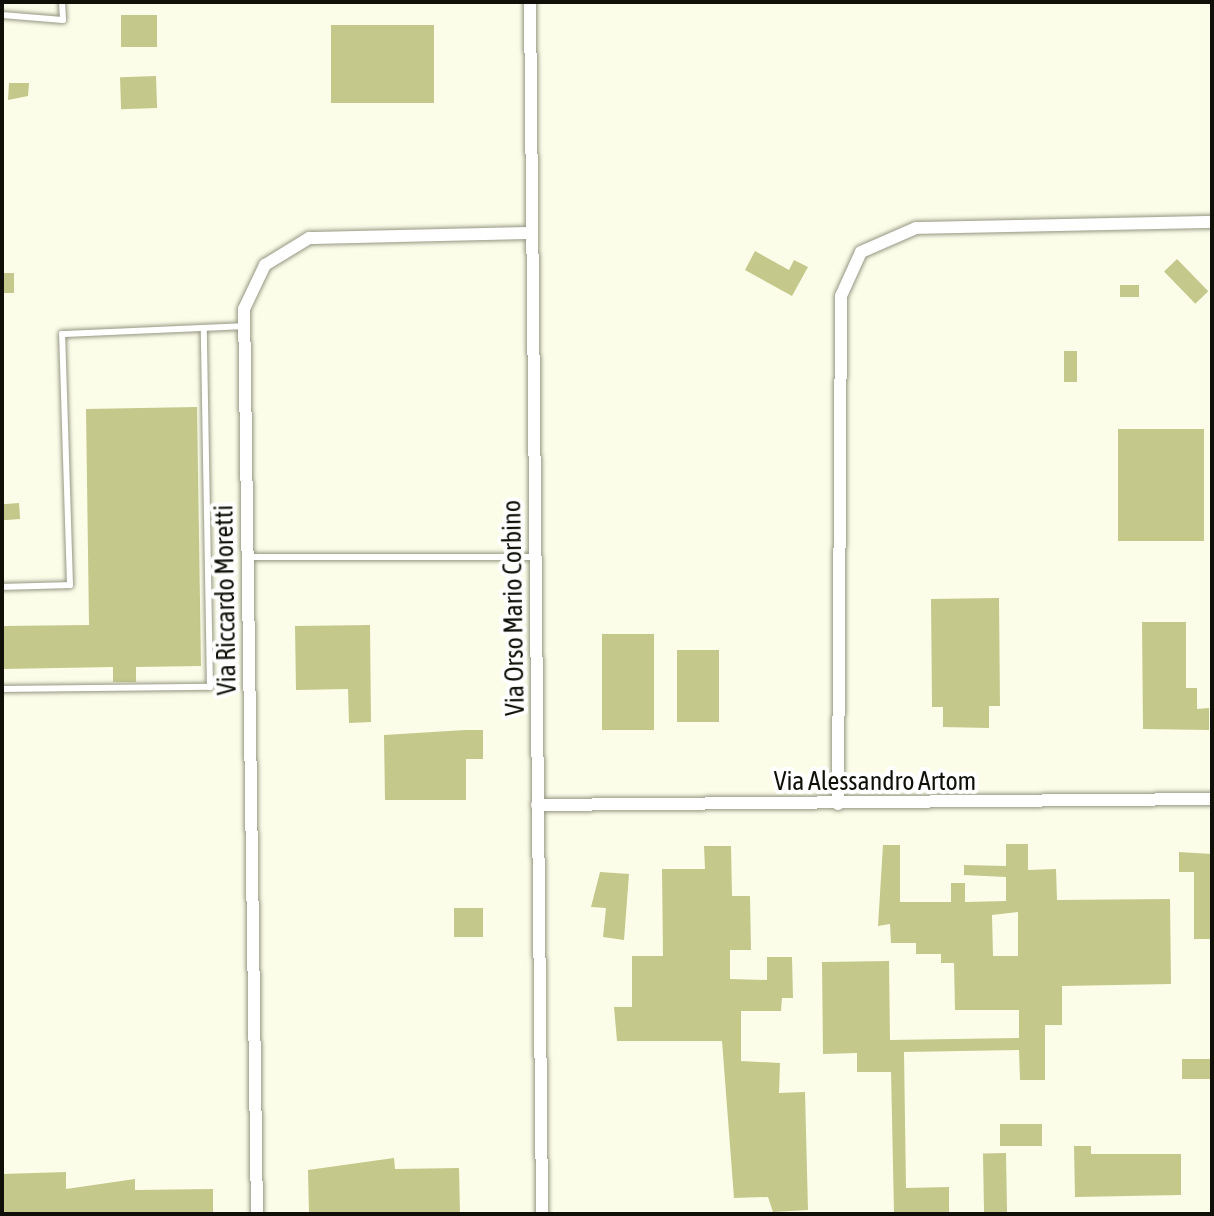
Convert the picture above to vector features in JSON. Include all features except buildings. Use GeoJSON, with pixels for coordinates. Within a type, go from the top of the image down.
{"type":"FeatureCollection","features":[{"type":"Feature","properties":{"kind":"street","name":"Via Orso Mario Corbino"},"geometry":{"type":"LineString","coordinates":[[530,2],[542,1214]]}},
{"type":"Feature","properties":{"kind":"street"},"geometry":{"type":"LineString","coordinates":[[838,804],[841,296],[861,252],[916,228],[1212,222]]}},
{"type":"Feature","properties":{"kind":"street","name":"Via Riccardo Moretti"},"geometry":{"type":"LineString","coordinates":[[257,1214],[245,326],[265,265],[309,238],[532,233]]}},
{"type":"Feature","properties":{"kind":"street","name":"Via Alessandro Artom"},"geometry":{"type":"LineString","coordinates":[[537,805],[1212,799]]}},
{"type":"Feature","properties":{"kind":"lane"},"geometry":{"type":"LineString","coordinates":[[2,15],[63,20],[62,2]]}},
{"type":"Feature","properties":{"kind":"lane"},"geometry":{"type":"LineString","coordinates":[[2,587],[70,585],[62,334],[245,326]]}},
{"type":"Feature","properties":{"kind":"lane"},"geometry":{"type":"LineString","coordinates":[[2,689],[210,687],[204,330]]}},
{"type":"Feature","properties":{"kind":"lane"},"geometry":{"type":"LineString","coordinates":[[247,557],[535,557]]}}]}
